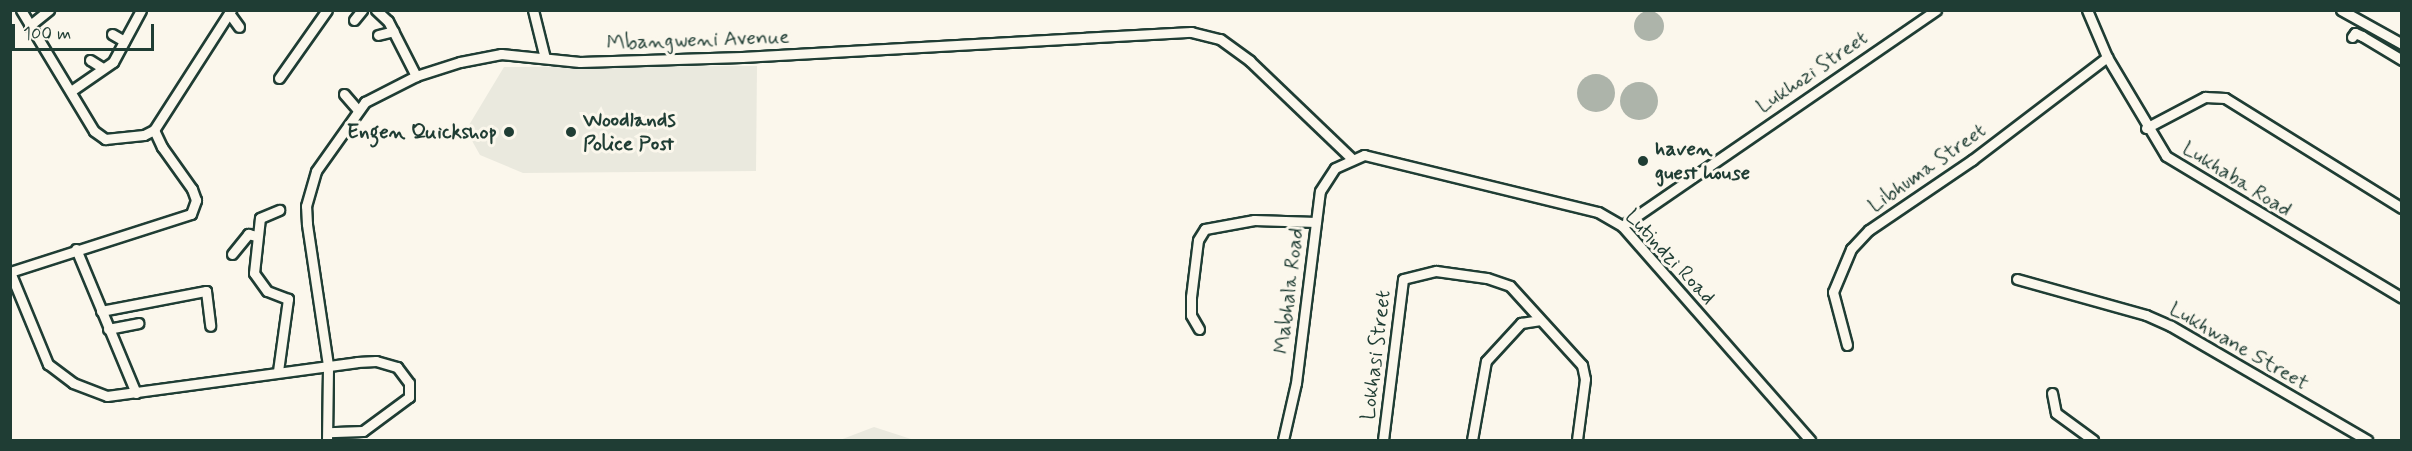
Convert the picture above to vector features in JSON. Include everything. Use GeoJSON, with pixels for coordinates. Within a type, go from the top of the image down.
{"type":"FeatureCollection","features":[{"type":"Feature","properties":{"kind":"street"},"geometry":{"type":"LineString","coordinates":[[21,10],[94,131],[105,139],[144,135],[154,130],[230,12],[239,27]]}},
{"type":"Feature","properties":{"kind":"street"},"geometry":{"type":"LineString","coordinates":[[30,26],[49,10]]}},
{"type":"Feature","properties":{"kind":"street"},"geometry":{"type":"LineString","coordinates":[[281,71],[327,10]]}},
{"type":"Feature","properties":{"kind":"street"},"geometry":{"type":"LineString","coordinates":[[354,20],[362,10]]}},
{"type":"Feature","properties":{"kind":"street"},"geometry":{"type":"LineString","coordinates":[[376,10],[394,31],[416,76]]}},
{"type":"Feature","properties":{"kind":"street"},"geometry":{"type":"LineString","coordinates":[[533,10],[545,58]]}},
{"type":"Feature","properties":{"kind":"street","name":"Lukhozi Street"},"geometry":{"type":"LineString","coordinates":[[1622,226],[1936,10]]}},
{"type":"Feature","properties":{"kind":"street","name":"Lukhaba Road"},"geometry":{"type":"LineString","coordinates":[[2087,10],[2107,57],[2146,128],[2166,156],[2402,298]]}},
{"type":"Feature","properties":{"kind":"street"},"geometry":{"type":"LineString","coordinates":[[2341,10],[2402,44]]}},
{"type":"Feature","properties":{"kind":"street"},"geometry":{"type":"LineString","coordinates":[[70,91],[113,62],[137,12]]}},
{"type":"Feature","properties":{"kind":"street"},"geometry":{"type":"LineString","coordinates":[[302,28],[311,33]]}},
{"type":"Feature","properties":{"kind":"street"},"geometry":{"type":"LineString","coordinates":[[378,35],[394,31]]}},
{"type":"Feature","properties":{"kind":"street","name":"Mbangweni Avenue"},"geometry":{"type":"LineString","coordinates":[[327,436],[328,365],[322,347],[306,206],[316,171],[365,102],[416,76],[460,62],[501,54],[580,62],[754,57],[1191,33],[1220,39],[1250,62],[1351,158]]}},
{"type":"Feature","properties":{"kind":"street"},"geometry":{"type":"LineString","coordinates":[[2352,37],[2355,33],[2362,36],[2402,60]]}},
{"type":"Feature","properties":{"kind":"street"},"geometry":{"type":"LineString","coordinates":[[112,34],[124,41]]}},
{"type":"Feature","properties":{"kind":"street","name":"Libhuma Street"},"geometry":{"type":"LineString","coordinates":[[1847,345],[1833,292],[1851,249],[1869,230],[1972,160],[2107,57]]}},
{"type":"Feature","properties":{"kind":"street"},"geometry":{"type":"LineString","coordinates":[[90,60],[103,68]]}},
{"type":"Feature","properties":{"kind":"street"},"geometry":{"type":"LineString","coordinates":[[344,94],[358,110]]}},
{"type":"Feature","properties":{"kind":"street"},"geometry":{"type":"LineString","coordinates":[[2146,128],[2205,97],[2225,98],[2402,208]]}},
{"type":"Feature","properties":{"kind":"street"},"geometry":{"type":"LineString","coordinates":[[154,130],[162,147],[192,189],[196,200],[191,214],[10,272],[48,363],[73,383],[107,396],[328,365],[376,361],[397,367],[409,383],[409,397],[363,431],[327,436]]}},
{"type":"Feature","properties":{"kind":"street","name":"Lutindzi Road"},"geometry":{"type":"LineString","coordinates":[[1351,158],[1364,155],[1598,212],[1622,226],[1810,441]]}},
{"type":"Feature","properties":{"kind":"street","name":"Mabhala Road"},"geometry":{"type":"LineString","coordinates":[[1282,441],[1296,383],[1320,191],[1335,168],[1351,158]]}},
{"type":"Feature","properties":{"kind":"street"},"geometry":{"type":"LineString","coordinates":[[278,371],[288,299],[267,291],[259,284],[254,273],[260,218],[279,210]]}},
{"type":"Feature","properties":{"kind":"street"},"geometry":{"type":"LineString","coordinates":[[1199,328],[1191,315],[1191,297],[1198,240],[1205,229],[1254,220],[1316,222]]}},
{"type":"Feature","properties":{"kind":"street"},"geometry":{"type":"LineString","coordinates":[[232,254],[248,234],[257,236]]}},
{"type":"Feature","properties":{"kind":"street"},"geometry":{"type":"LineString","coordinates":[[76,249],[136,393]]}},
{"type":"Feature","properties":{"kind":"street","name":"Lokhasi Street"},"geometry":{"type":"LineString","coordinates":[[1383,441],[1403,279],[1437,272],[1487,278],[1510,286],[1582,365],[1585,379],[1577,441]]}},
{"type":"Feature","properties":{"kind":"street","name":"Lukhwane Street"},"geometry":{"type":"LineString","coordinates":[[2017,279],[2146,315],[2171,326],[2367,441]]}},
{"type":"Feature","properties":{"kind":"street"},"geometry":{"type":"LineString","coordinates":[[101,311],[206,291],[210,326]]}},
{"type":"Feature","properties":{"kind":"street"},"geometry":{"type":"LineString","coordinates":[[1472,441],[1486,362],[1521,323],[1539,320]]}},
{"type":"Feature","properties":{"kind":"street"},"geometry":{"type":"LineString","coordinates":[[108,329],[138,323]]}},
{"type":"Feature","properties":{"kind":"street"},"geometry":{"type":"LineString","coordinates":[[2052,393],[2056,413],[2093,441]]}},
{"type":"Feature","properties":{"kind":"shaded area"},"geometry":{"type":"Polygon","coordinates":[[[1649,11],[1655,12],[1663,20],[1663,32],[1655,40],[1649,41],[1643,40],[1635,32],[1634,26],[1635,20],[1643,12],[1649,11]]]}},
{"type":"Feature","properties":{"kind":"shaded area"},"geometry":{"type":"Polygon","coordinates":[[[757,66],[756,171],[523,173],[480,155],[466,130],[504,67],[757,66]]]}},
{"type":"Feature","properties":{"kind":"shaded area"},"geometry":{"type":"Polygon","coordinates":[[[1596,74],[1609,80],[1615,93],[1609,106],[1596,112],[1583,106],[1577,93],[1583,80],[1596,74]]]}},
{"type":"Feature","properties":{"kind":"shaded area"},"geometry":{"type":"Polygon","coordinates":[[[1639,82],[1652,88],[1658,101],[1652,114],[1639,120],[1626,114],[1620,101],[1626,88],[1639,82]]]}},
{"type":"Feature","properties":{"kind":"shaded area"},"geometry":{"type":"Polygon","coordinates":[[[874,427],[914,440],[840,440],[874,427]]]}},
{"type":"Feature","properties":{"kind":"place","name":"Engen Quickshop"},"geometry":{"type":"Point","coordinates":[509,132]}},
{"type":"Feature","properties":{"kind":"place","name":"Woodlands Police Post"},"geometry":{"type":"Point","coordinates":[571,132]}},
{"type":"Feature","properties":{"kind":"place","name":"haven guest house"},"geometry":{"type":"Point","coordinates":[1643,161]}}]}
